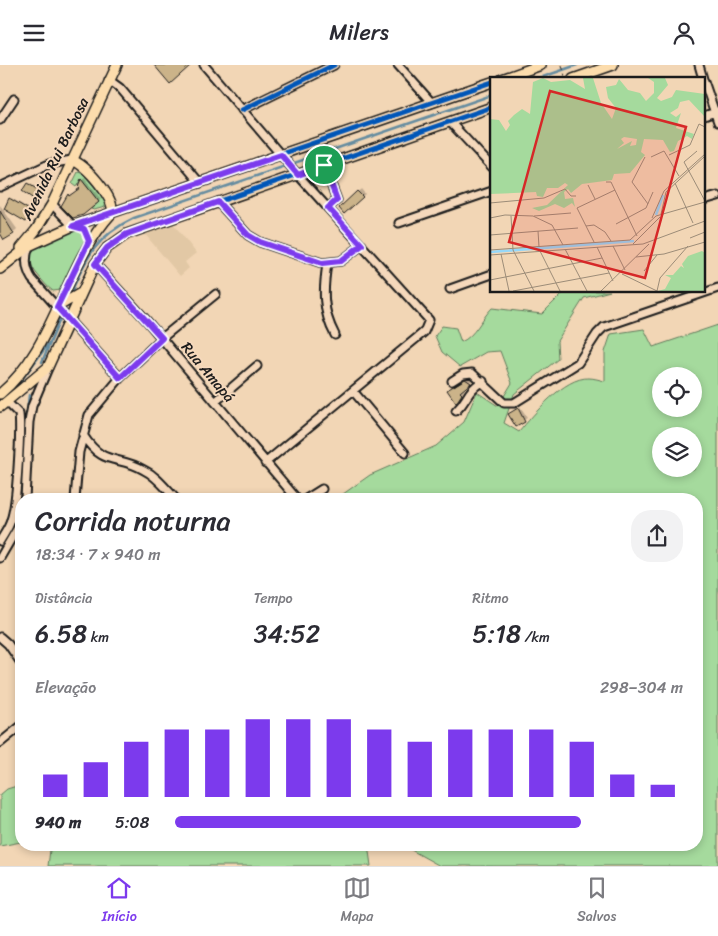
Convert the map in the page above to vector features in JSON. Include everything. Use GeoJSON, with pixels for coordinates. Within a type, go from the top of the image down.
{"type":"FeatureCollection","features":[{"type":"Feature","properties":{"kind":"main road","name":"Avenida Rui Barbosa"},"geometry":{"type":"LineString","coordinates":[[9,261],[31,236],[52,204],[117,65]]}},
{"type":"Feature","properties":{"kind":"main road"},"geometry":{"type":"LineString","coordinates":[[508,77],[542,65]]}},
{"type":"Feature","properties":{"kind":"main road"},"geometry":{"type":"LineString","coordinates":[[569,77],[613,65]]}},
{"type":"Feature","properties":{"kind":"main road","name":"Avenida Rui Barbosa"},"geometry":{"type":"LineString","coordinates":[[0,269],[38,241],[73,226],[200,183],[283,158],[435,106],[490,83]]}},
{"type":"Feature","properties":{"kind":"main road"},"geometry":{"type":"LineString","coordinates":[[4,405],[48,367],[95,264],[107,248],[127,234],[218,202],[295,171],[324,165],[490,108]]}},
{"type":"Feature","properties":{"kind":"main road"},"geometry":{"type":"LineString","coordinates":[[0,393],[25,369],[89,241],[112,212],[112,201],[84,166],[72,160]]}},
{"type":"Feature","properties":{"kind":"main road"},"geometry":{"type":"LineString","coordinates":[[73,226],[84,229],[89,241]]}},
{"type":"Feature","properties":{"kind":"main road"},"geometry":{"type":"LineString","coordinates":[[57,307],[83,291]]}},
{"type":"Feature","properties":{"kind":"street"},"geometry":{"type":"LineString","coordinates":[[204,65],[283,158],[429,320],[424,332],[354,392],[266,463]]}},
{"type":"Feature","properties":{"kind":"street"},"geometry":{"type":"LineString","coordinates":[[242,110],[334,65]]}},
{"type":"Feature","properties":{"kind":"street"},"geometry":{"type":"LineString","coordinates":[[398,65],[435,106]]}},
{"type":"Feature","properties":{"kind":"street"},"geometry":{"type":"LineString","coordinates":[[699,65],[703,77]]}},
{"type":"Feature","properties":{"kind":"street"},"geometry":{"type":"LineString","coordinates":[[109,80],[120,88],[200,183]]}},
{"type":"Feature","properties":{"kind":"street"},"geometry":{"type":"LineString","coordinates":[[706,85],[718,122]]}},
{"type":"Feature","properties":{"kind":"street"},"geometry":{"type":"LineString","coordinates":[[0,119],[14,99]]}},
{"type":"Feature","properties":{"kind":"street"},"geometry":{"type":"LineString","coordinates":[[450,122],[490,165]]}},
{"type":"Feature","properties":{"kind":"street"},"geometry":{"type":"LineString","coordinates":[[0,187],[49,164],[72,160]]}},
{"type":"Feature","properties":{"kind":"street"},"geometry":{"type":"LineString","coordinates":[[324,165],[337,200],[328,208]]}},
{"type":"Feature","properties":{"kind":"street"},"geometry":{"type":"LineString","coordinates":[[399,223],[490,192]]}},
{"type":"Feature","properties":{"kind":"street"},"geometry":{"type":"LineString","coordinates":[[218,202],[248,235],[260,242],[327,264],[341,261],[362,245]]}},
{"type":"Feature","properties":{"kind":"street"},"geometry":{"type":"LineString","coordinates":[[52,204],[73,226]]}},
{"type":"Feature","properties":{"kind":"street"},"geometry":{"type":"LineString","coordinates":[[30,246],[26,256],[28,272],[120,378]]}},
{"type":"Feature","properties":{"kind":"street","name":"Rua Amapá"},"geometry":{"type":"LineString","coordinates":[[95,264],[162,338],[292,493]]}},
{"type":"Feature","properties":{"kind":"street"},"geometry":{"type":"LineString","coordinates":[[327,264],[323,292],[324,305],[329,324],[335,335]]}},
{"type":"Feature","properties":{"kind":"street"},"geometry":{"type":"LineString","coordinates":[[450,289],[490,275]]}},
{"type":"Feature","properties":{"kind":"street"},"geometry":{"type":"LineString","coordinates":[[706,292],[718,288]]}},
{"type":"Feature","properties":{"kind":"street"},"geometry":{"type":"LineString","coordinates":[[452,381],[469,372],[482,381],[504,403],[514,403],[578,363],[596,334],[604,327],[703,293]]}},
{"type":"Feature","properties":{"kind":"street"},"geometry":{"type":"LineString","coordinates":[[75,493],[78,452],[89,415],[120,378],[162,338],[216,294]]}},
{"type":"Feature","properties":{"kind":"street"},"geometry":{"type":"LineString","coordinates":[[215,402],[257,366]]}},
{"type":"Feature","properties":{"kind":"street"},"geometry":{"type":"LineString","coordinates":[[25,493],[29,422],[32,406],[48,367]]}},
{"type":"Feature","properties":{"kind":"street"},"geometry":{"type":"LineString","coordinates":[[456,411],[464,402],[468,392],[482,381]]}},
{"type":"Feature","properties":{"kind":"street"},"geometry":{"type":"LineString","coordinates":[[354,392],[405,453]]}},
{"type":"Feature","properties":{"kind":"street"},"geometry":{"type":"LineString","coordinates":[[4,405],[18,414],[15,493]]}},
{"type":"Feature","properties":{"kind":"street"},"geometry":{"type":"LineString","coordinates":[[83,435],[91,448],[100,456],[145,470],[170,493]]}},
{"type":"Feature","properties":{"kind":"street"},"geometry":{"type":"LineString","coordinates":[[316,493],[322,489]]}},
{"type":"Feature","properties":{"kind":"street"},"geometry":{"type":"LineString","coordinates":[[0,541],[11,521],[15,496]]}},
{"type":"Feature","properties":{"kind":"street"},"geometry":{"type":"LineString","coordinates":[[0,558],[15,532]]}},
{"type":"Feature","properties":{"kind":"street"},"geometry":{"type":"LineString","coordinates":[[0,637],[15,654]]}},
{"type":"Feature","properties":{"kind":"street"},"geometry":{"type":"LineString","coordinates":[[0,743],[15,731]]}},
{"type":"Feature","properties":{"kind":"path"},"geometry":{"type":"LineString","coordinates":[[562,65],[569,77]]}},
{"type":"Feature","properties":{"kind":"path"},"geometry":{"type":"LineString","coordinates":[[435,106],[443,114]]}},
{"type":"Feature","properties":{"kind":"shaded area"},"geometry":{"type":"Polygon","coordinates":[[[173,223],[196,253],[185,262],[189,268],[180,276],[144,233],[173,223]]]}},
{"type":"Feature","properties":{"kind":"green space"},"geometry":{"type":"Polygon","coordinates":[[[78,172],[84,174],[106,201],[105,207],[91,209],[99,202],[81,179],[76,187],[72,184],[78,172]]]}},
{"type":"Feature","properties":{"kind":"green space"},"geometry":{"type":"Polygon","coordinates":[[[76,229],[84,232],[85,241],[61,290],[53,291],[37,274],[31,264],[31,256],[40,244],[76,229]]]}},
{"type":"Feature","properties":{"kind":"green space"},"geometry":{"type":"Polygon","coordinates":[[[563,293],[603,293],[584,298],[557,341],[558,359],[514,394],[504,423],[519,432],[550,398],[570,383],[579,379],[589,378],[605,381],[605,352],[611,334],[644,329],[653,347],[718,325],[718,866],[440,866],[413,851],[703,851],[703,493],[344,493],[370,475],[436,446],[464,422],[477,392],[498,406],[512,383],[500,351],[486,352],[460,367],[442,352],[435,336],[442,326],[456,328],[461,342],[474,332],[492,308],[542,314],[563,293]]]}},
{"type":"Feature","properties":{"kind":"green space"},"geometry":{"type":"Polygon","coordinates":[[[15,787],[15,843],[0,846],[0,795],[7,789],[15,787]]]}},
{"type":"Feature","properties":{"kind":"green space"},"geometry":{"type":"Polygon","coordinates":[[[50,851],[369,851],[371,866],[48,866],[50,851]]]}},
{"type":"Feature","properties":{"kind":"building"},"geometry":{"type":"Polygon","coordinates":[[[154,65],[191,65],[170,84],[154,65]]]}},
{"type":"Feature","properties":{"kind":"building"},"geometry":{"type":"Polygon","coordinates":[[[81,179],[99,202],[83,215],[73,218],[61,206],[68,194],[69,196],[80,188],[78,186],[81,179]]]}},
{"type":"Feature","properties":{"kind":"building"},"geometry":{"type":"Polygon","coordinates":[[[27,183],[43,193],[38,202],[22,191],[27,183]]]}},
{"type":"Feature","properties":{"kind":"building"},"geometry":{"type":"Polygon","coordinates":[[[357,191],[363,197],[344,214],[339,208],[357,191]]]}},
{"type":"Feature","properties":{"kind":"building"},"geometry":{"type":"Polygon","coordinates":[[[9,198],[31,211],[26,222],[4,209],[9,198]]]}},
{"type":"Feature","properties":{"kind":"building"},"geometry":{"type":"Polygon","coordinates":[[[0,211],[14,234],[4,240],[0,233],[0,211]]]}},
{"type":"Feature","properties":{"kind":"building"},"geometry":{"type":"Polygon","coordinates":[[[465,379],[471,383],[460,392],[462,394],[456,403],[447,390],[465,379]]]}},
{"type":"Feature","properties":{"kind":"building"},"geometry":{"type":"Polygon","coordinates":[[[518,408],[525,422],[516,427],[508,414],[518,408]]]}},
{"type":"Feature","properties":{"kind":"waterway"},"geometry":{"type":"LineString","coordinates":[[543,77],[577,65]]}},
{"type":"Feature","properties":{"kind":"waterway"},"geometry":{"type":"LineString","coordinates":[[70,295],[81,270],[94,249],[110,232],[134,218],[490,96]]}},
{"type":"Feature","properties":{"kind":"waterway"},"geometry":{"type":"LineString","coordinates":[[42,362],[60,319]]}},
{"type":"Feature","properties":{"kind":"waterway"},"geometry":{"type":"LineString","coordinates":[[8,392],[20,382],[49,343]]}},
{"type":"Feature","properties":{"kind":"waterway"},"geometry":{"type":"LineString","coordinates":[[23,446],[29,395]]}},
{"type":"Feature","properties":{"kind":"waterway"},"geometry":{"type":"LineString","coordinates":[[19,493],[22,459]]}},
{"type":"Feature","properties":{"kind":"waterway"},"geometry":{"type":"LineString","coordinates":[[0,550],[7,539],[15,517]]}},
{"type":"Feature","properties":{"kind":"cycle path"},"geometry":{"type":"LineString","coordinates":[[242,110],[334,65]]}},
{"type":"Feature","properties":{"kind":"cycle path"},"geometry":{"type":"LineString","coordinates":[[112,212],[490,83]]}},
{"type":"Feature","properties":{"kind":"cycle path"},"geometry":{"type":"LineString","coordinates":[[116,241],[139,229],[490,108]]}},
{"type":"Feature","properties":{"kind":"route"},"geometry":{"type":"LineString","coordinates":[[281,155],[298,175],[324,165],[337,200],[328,208],[362,245],[341,261],[327,264],[322,263],[260,242],[248,235],[218,202],[127,234],[107,248],[95,264],[162,338],[120,378],[57,307],[89,241],[84,229],[73,226],[281,155]]}}]}
